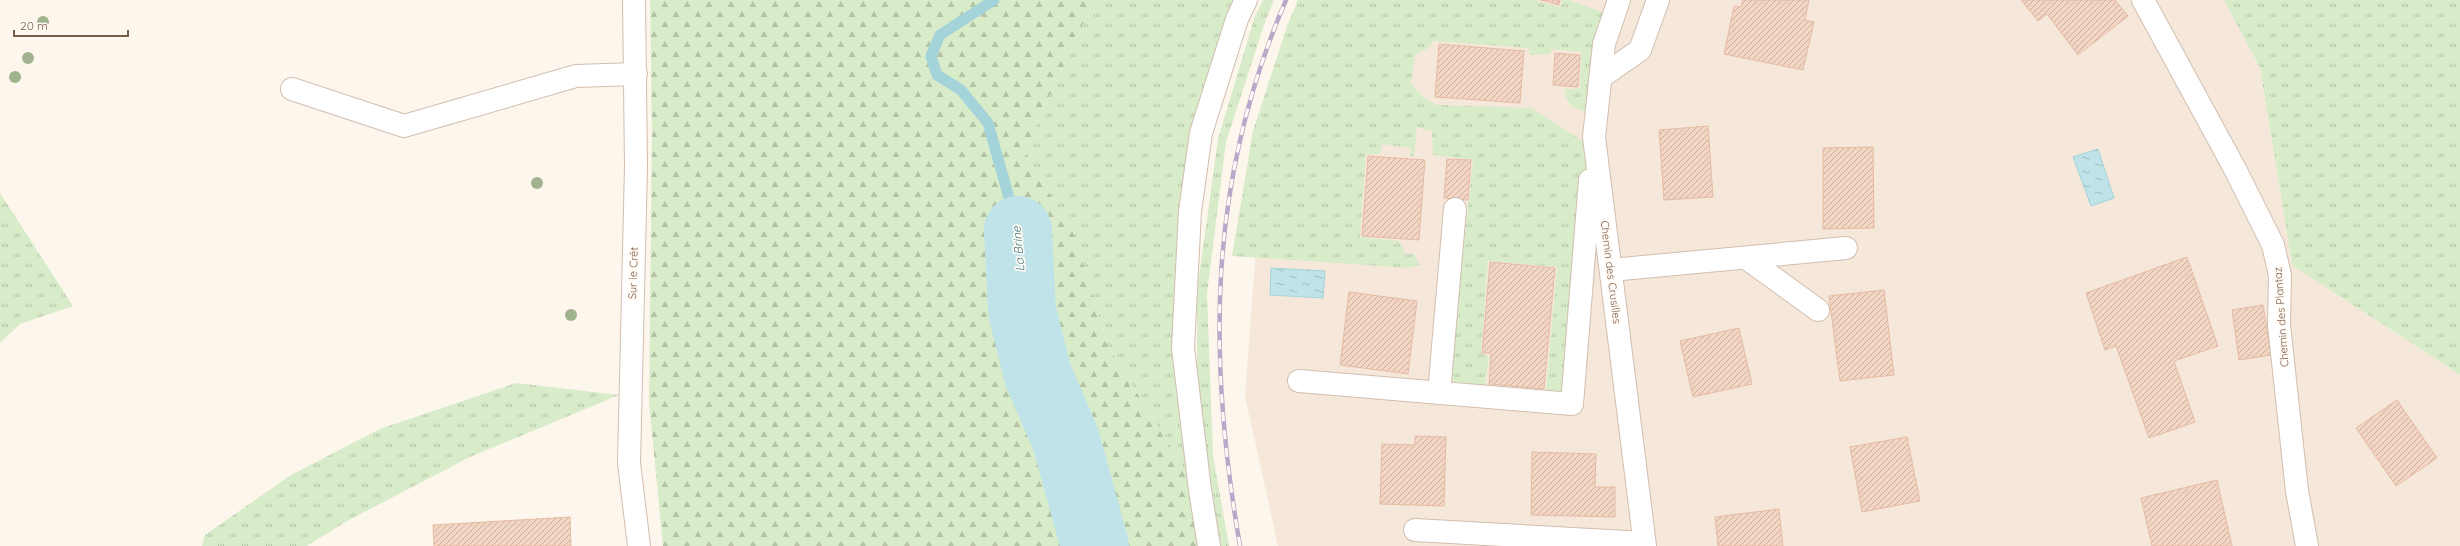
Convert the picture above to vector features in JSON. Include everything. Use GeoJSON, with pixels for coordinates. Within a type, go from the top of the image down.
{"type":"FeatureCollection","features":[{"type":"Feature","properties":{"kind":"street","name":"Sur le Crêt"},"geometry":{"type":"LineString","coordinates":[[634,0],[636,74],[629,463],[639,546]]}},
{"type":"Feature","properties":{"kind":"street"},"geometry":{"type":"LineString","coordinates":[[1209,546],[1200,490],[1183,348],[1190,211],[1201,133],[1237,19],[1246,0]]}},
{"type":"Feature","properties":{"kind":"street","name":"Chemin des Crusilles"},"geometry":{"type":"LineString","coordinates":[[1619,0],[1604,44],[1594,137],[1645,544]]}},
{"type":"Feature","properties":{"kind":"street"},"geometry":{"type":"LineString","coordinates":[[1601,77],[1640,50],[1658,0]]}},
{"type":"Feature","properties":{"kind":"street","name":"Chemin des Plantaz"},"geometry":{"type":"LineString","coordinates":[[2143,0],[2235,169],[2273,245],[2280,275],[2279,325],[2297,492],[2306,546]]}},
{"type":"Feature","properties":{"kind":"street"},"geometry":{"type":"LineString","coordinates":[[292,89],[404,126],[576,76],[636,74]]}},
{"type":"Feature","properties":{"kind":"street"},"geometry":{"type":"LineString","coordinates":[[1299,381],[1572,404],[1594,137]]}},
{"type":"Feature","properties":{"kind":"street"},"geometry":{"type":"LineString","coordinates":[[1439,393],[1454,209]]}},
{"type":"Feature","properties":{"kind":"street"},"geometry":{"type":"LineString","coordinates":[[1611,270],[1846,248]]}},
{"type":"Feature","properties":{"kind":"street"},"geometry":{"type":"LineString","coordinates":[[1746,258],[1818,310]]}},
{"type":"Feature","properties":{"kind":"street"},"geometry":{"type":"LineString","coordinates":[[1415,530],[1645,544]]}},
{"type":"Feature","properties":{"kind":"shaded area"},"geometry":{"type":"Polygon","coordinates":[[[1308,0],[2224,0],[2260,68],[2292,265],[2460,375],[2460,546],[1278,546],[1245,396],[1265,127],[1308,0]]]}},
{"type":"Feature","properties":{"kind":"green space"},"geometry":{"type":"Polygon","coordinates":[[[650,0],[1094,0],[1024,152],[1074,233],[1108,346],[1197,490],[1207,546],[663,546],[649,402],[652,131],[650,0]]]}},
{"type":"Feature","properties":{"kind":"green space"},"geometry":{"type":"Polygon","coordinates":[[[1094,0],[1242,0],[1186,210],[1197,490],[1108,346],[1074,233],[1024,152],[1094,0]]]}},
{"type":"Feature","properties":{"kind":"green space"},"geometry":{"type":"Polygon","coordinates":[[[1263,0],[1274,0],[1265,22],[1226,142],[1207,294],[1213,455],[1229,546],[1221,546],[1211,489],[1197,372],[1197,291],[1218,139],[1255,16],[1263,0]]]}},
{"type":"Feature","properties":{"kind":"green space"},"geometry":{"type":"Polygon","coordinates":[[[1298,0],[1534,0],[1560,7],[1562,0],[1568,0],[1611,15],[1594,113],[1583,111],[1574,107],[1570,104],[1565,95],[1564,89],[1580,89],[1581,52],[1552,49],[1550,54],[1530,55],[1528,48],[1433,41],[1430,47],[1415,55],[1411,82],[1419,93],[1436,105],[1531,108],[1591,146],[1570,403],[1517,399],[1519,388],[1546,390],[1557,267],[1488,261],[1481,354],[1489,356],[1484,393],[1442,390],[1457,309],[1473,160],[1433,155],[1432,131],[1417,127],[1414,157],[1410,156],[1411,148],[1382,144],[1380,154],[1366,154],[1360,237],[1400,241],[1405,254],[1414,254],[1419,265],[1409,268],[1232,256],[1253,131],[1287,26],[1298,0]]]}},
{"type":"Feature","properties":{"kind":"green space"},"geometry":{"type":"Polygon","coordinates":[[[2224,0],[2460,0],[2460,375],[2292,265],[2260,68],[2224,0]]]}},
{"type":"Feature","properties":{"kind":"green space"},"geometry":{"type":"Polygon","coordinates":[[[0,193],[73,306],[20,324],[0,343],[0,193]]]}},
{"type":"Feature","properties":{"kind":"green space"},"geometry":{"type":"Polygon","coordinates":[[[516,383],[619,395],[470,457],[347,521],[307,546],[202,546],[205,535],[291,475],[380,429],[516,383]]]}},
{"type":"Feature","properties":{"kind":"water"},"geometry":{"type":"Polygon","coordinates":[[[2098,149],[2114,198],[2091,206],[2073,157],[2098,149]]]}},
{"type":"Feature","properties":{"kind":"water"},"geometry":{"type":"Polygon","coordinates":[[[1271,268],[1325,271],[1323,298],[1270,295],[1271,268]]]}},
{"type":"Feature","properties":{"kind":"building"},"geometry":{"type":"Polygon","coordinates":[[[1541,0],[1560,0],[1559,5],[1541,0]]]}},
{"type":"Feature","properties":{"kind":"building"},"geometry":{"type":"Polygon","coordinates":[[[1743,0],[1809,0],[1805,20],[1814,22],[1803,70],[1724,54],[1734,6],[1741,7],[1743,0]]]}},
{"type":"Feature","properties":{"kind":"building"},"geometry":{"type":"Polygon","coordinates":[[[2021,0],[2115,0],[2128,16],[2078,55],[2047,14],[2038,21],[2021,0]]]}},
{"type":"Feature","properties":{"kind":"building"},"geometry":{"type":"Polygon","coordinates":[[[1439,44],[1524,51],[1520,103],[1435,97],[1439,44]]]}},
{"type":"Feature","properties":{"kind":"building"},"geometry":{"type":"Polygon","coordinates":[[[1555,53],[1580,55],[1578,87],[1553,85],[1555,53]]]}},
{"type":"Feature","properties":{"kind":"building"},"geometry":{"type":"Polygon","coordinates":[[[1708,126],[1713,197],[1664,200],[1659,130],[1708,126]]]}},
{"type":"Feature","properties":{"kind":"building"},"geometry":{"type":"Polygon","coordinates":[[[1873,147],[1874,228],[1823,229],[1823,148],[1873,147]]]}},
{"type":"Feature","properties":{"kind":"building"},"geometry":{"type":"Polygon","coordinates":[[[1368,156],[1425,160],[1419,240],[1362,236],[1368,156]]]}},
{"type":"Feature","properties":{"kind":"building"},"geometry":{"type":"Polygon","coordinates":[[[1447,159],[1471,160],[1468,200],[1444,198],[1447,159]]]}},
{"type":"Feature","properties":{"kind":"building"},"geometry":{"type":"Polygon","coordinates":[[[2187,257],[2218,346],[2174,361],[2195,422],[2149,438],[2116,346],[2105,350],[2086,293],[2187,257]]]}},
{"type":"Feature","properties":{"kind":"building"},"geometry":{"type":"Polygon","coordinates":[[[1490,262],[1555,268],[1544,389],[1489,384],[1491,353],[1482,353],[1490,262]]]}},
{"type":"Feature","properties":{"kind":"building"},"geometry":{"type":"Polygon","coordinates":[[[1884,290],[1894,375],[1840,381],[1829,296],[1884,290]]]}},
{"type":"Feature","properties":{"kind":"building"},"geometry":{"type":"Polygon","coordinates":[[[1349,292],[1417,301],[1408,374],[1340,365],[1349,292]]]}},
{"type":"Feature","properties":{"kind":"building"},"geometry":{"type":"Polygon","coordinates":[[[2263,305],[2271,355],[2239,360],[2232,310],[2263,305]]]}},
{"type":"Feature","properties":{"kind":"building"},"geometry":{"type":"Polygon","coordinates":[[[1739,328],[1752,384],[1693,397],[1680,341],[1739,328]]]}},
{"type":"Feature","properties":{"kind":"building"},"geometry":{"type":"Polygon","coordinates":[[[2397,400],[2437,458],[2396,486],[2356,428],[2397,400]]]}},
{"type":"Feature","properties":{"kind":"building"},"geometry":{"type":"Polygon","coordinates":[[[1415,436],[1446,437],[1444,506],[1380,504],[1382,444],[1415,445],[1415,436]]]}},
{"type":"Feature","properties":{"kind":"building"},"geometry":{"type":"Polygon","coordinates":[[[1907,437],[1920,501],[1862,512],[1850,447],[1907,437]]]}},
{"type":"Feature","properties":{"kind":"building"},"geometry":{"type":"Polygon","coordinates":[[[1532,452],[1596,454],[1595,487],[1615,487],[1615,517],[1531,515],[1532,452]]]}},
{"type":"Feature","properties":{"kind":"building"},"geometry":{"type":"Polygon","coordinates":[[[2217,480],[2232,546],[2152,546],[2141,498],[2217,480]]]}},
{"type":"Feature","properties":{"kind":"building"},"geometry":{"type":"Polygon","coordinates":[[[1779,509],[1783,546],[1718,546],[1715,517],[1779,509]]]}},
{"type":"Feature","properties":{"kind":"building"},"geometry":{"type":"Polygon","coordinates":[[[570,517],[571,546],[434,546],[433,525],[570,517]]]}},
{"type":"Feature","properties":{"kind":"waterway","name":"La Brine"},"geometry":{"type":"LineString","coordinates":[[994,0],[940,35],[931,56],[937,75],[961,90],[988,123],[1018,230]]}},
{"type":"Feature","properties":{"kind":"waterway","name":"La Brine"},"geometry":{"type":"LineString","coordinates":[[1018,230],[1022,311],[1038,375],[1066,440],[1095,546]]}},
{"type":"Feature","properties":{"kind":"railway"},"geometry":{"type":"LineString","coordinates":[[1240,546],[1229,475],[1222,406],[1219,337],[1221,269],[1228,202],[1241,135],[1260,68],[1286,0]]}}]}
